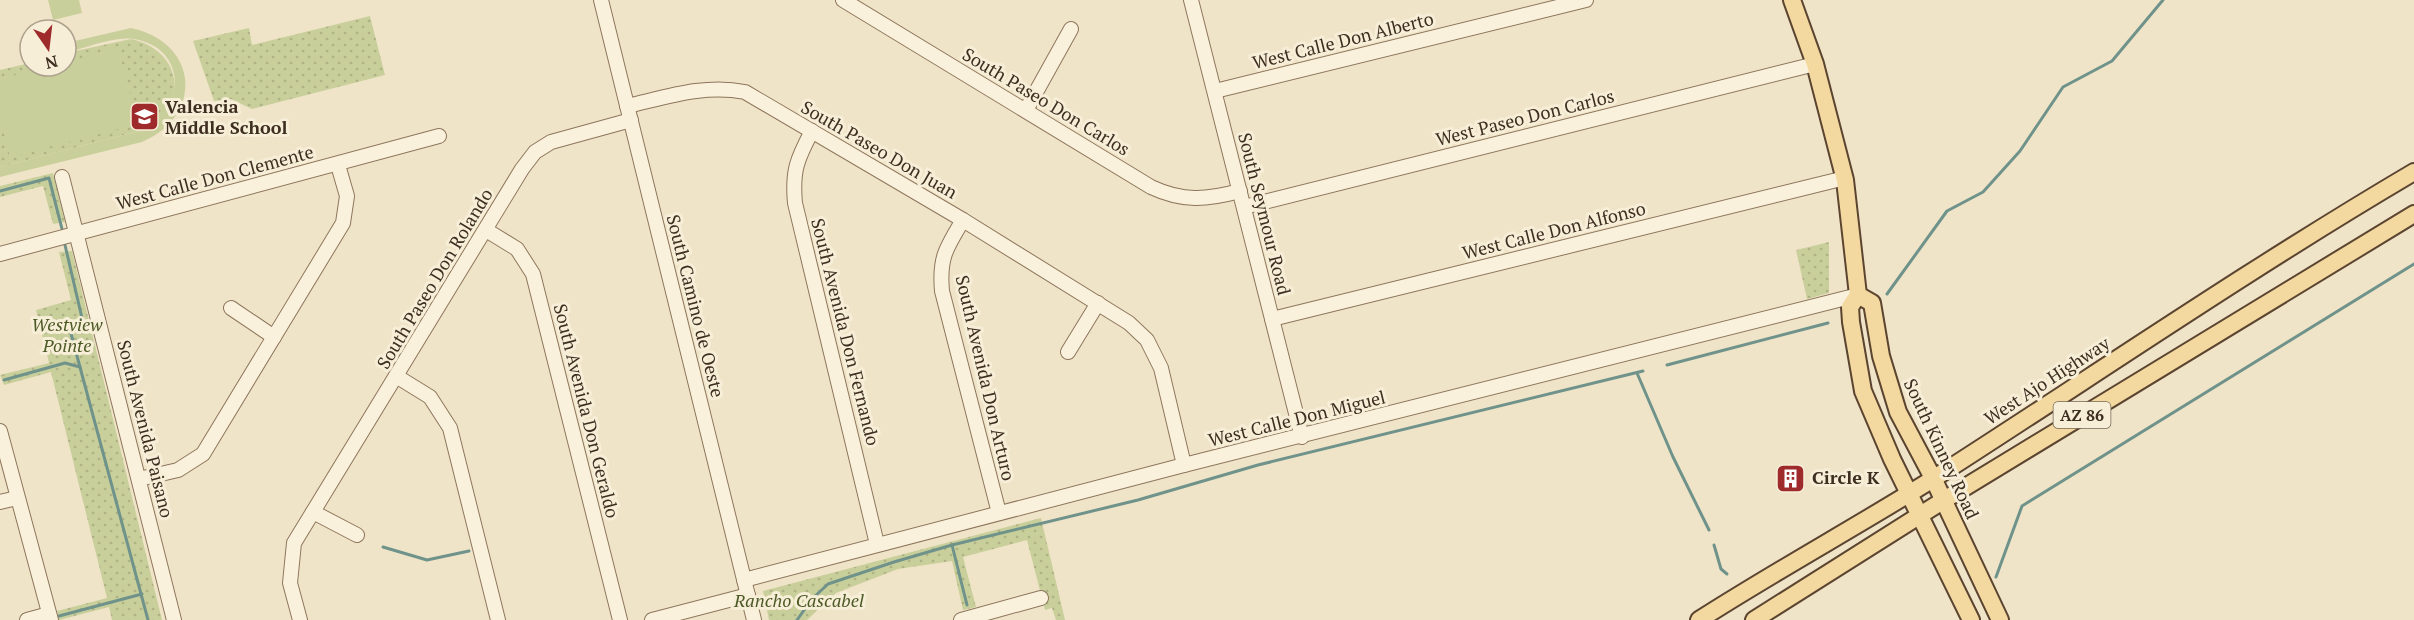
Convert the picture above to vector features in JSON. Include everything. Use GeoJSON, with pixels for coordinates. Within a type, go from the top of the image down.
{"type":"FeatureCollection","features":[{"type":"Feature","properties":{"kind":"main road"},"geometry":{"type":"LineString","coordinates":[[1792,0],[1815,64],[1845,178],[1858,295],[1850,307],[1851,322],[1863,391],[1908,493],[1971,620]]}},
{"type":"Feature","properties":{"kind":"main road","name":"West Ajo Highway"},"geometry":{"type":"LineString","coordinates":[[1699,620],[1761,579],[1933,478],[2160,331],[2414,172]]}},
{"type":"Feature","properties":{"kind":"main road","name":"AZ 86"},"geometry":{"type":"LineString","coordinates":[[1754,620],[1944,500],[2414,214]]}},
{"type":"Feature","properties":{"kind":"main road","name":"South Kinney Road"},"geometry":{"type":"LineString","coordinates":[[1858,295],[1872,303],[1888,384],[1898,412],[1944,500],[2000,620]]}},
{"type":"Feature","properties":{"kind":"street","name":"South Camino de Oeste"},"geometry":{"type":"LineString","coordinates":[[600,0],[754,620]]}},
{"type":"Feature","properties":{"kind":"street","name":"South Paseo Don Carlos"},"geometry":{"type":"LineString","coordinates":[[843,0],[1170,196],[1209,200],[1240,191]]}},
{"type":"Feature","properties":{"kind":"street","name":"South Seymour Road"},"geometry":{"type":"LineString","coordinates":[[1191,0],[1302,437]]}},
{"type":"Feature","properties":{"kind":"street","name":"West Calle Don Alberto"},"geometry":{"type":"LineString","coordinates":[[1215,91],[1586,0]]}},
{"type":"Feature","properties":{"kind":"street"},"geometry":{"type":"LineString","coordinates":[[1026,110],[1071,29]]}},
{"type":"Feature","properties":{"kind":"street","name":"West Paseo Don Carlos"},"geometry":{"type":"LineString","coordinates":[[1244,207],[1815,64]]}},
{"type":"Feature","properties":{"kind":"street","name":"South Paseo Don Juan"},"geometry":{"type":"LineString","coordinates":[[627,106],[720,87],[744,92],[963,220],[1098,303],[1129,323],[1147,340],[1161,368],[1184,465]]}},
{"type":"Feature","properties":{"kind":"street","name":"South Paseo Don Rolando"},"geometry":{"type":"LineString","coordinates":[[300,620],[290,583],[294,543],[535,152],[551,142],[631,120]]}},
{"type":"Feature","properties":{"kind":"street","name":"South Avenida Don Fernando"},"geometry":{"type":"LineString","coordinates":[[812,131],[798,158],[793,178],[795,203],[878,544]]}},
{"type":"Feature","properties":{"kind":"street","name":"West Calle Don Clemente"},"geometry":{"type":"LineString","coordinates":[[0,254],[439,136]]}},
{"type":"Feature","properties":{"kind":"street"},"geometry":{"type":"LineString","coordinates":[[139,479],[178,470],[203,454],[343,223],[347,196],[338,165]]}},
{"type":"Feature","properties":{"kind":"street","name":"South Avenida Paisano"},"geometry":{"type":"LineString","coordinates":[[62,177],[174,620]]}},
{"type":"Feature","properties":{"kind":"street","name":"West Calle Don Alfonso"},"geometry":{"type":"LineString","coordinates":[[1272,319],[1845,178]]}},
{"type":"Feature","properties":{"kind":"street","name":"South Avenida Don Arturo"},"geometry":{"type":"LineString","coordinates":[[963,220],[944,251],[940,268],[942,291],[999,513]]}},
{"type":"Feature","properties":{"kind":"street","name":"South Avenida Don Geraldo"},"geometry":{"type":"LineString","coordinates":[[486,230],[517,249],[533,274],[620,620]]}},
{"type":"Feature","properties":{"kind":"street","name":"West Calle Don Miguel"},"geometry":{"type":"LineString","coordinates":[[744,580],[1184,465],[1858,295]]}},
{"type":"Feature","properties":{"kind":"street"},"geometry":{"type":"LineString","coordinates":[[1068,351],[1098,303]]}},
{"type":"Feature","properties":{"kind":"street"},"geometry":{"type":"LineString","coordinates":[[231,308],[274,337]]}},
{"type":"Feature","properties":{"kind":"street"},"geometry":{"type":"LineString","coordinates":[[396,376],[430,397],[450,428],[498,620]]}},
{"type":"Feature","properties":{"kind":"street"},"geometry":{"type":"LineString","coordinates":[[0,431],[50,617],[27,620]]}},
{"type":"Feature","properties":{"kind":"street"},"geometry":{"type":"LineString","coordinates":[[0,502],[17,498]]}},
{"type":"Feature","properties":{"kind":"street"},"geometry":{"type":"LineString","coordinates":[[313,512],[357,535]]}},
{"type":"Feature","properties":{"kind":"street"},"geometry":{"type":"LineString","coordinates":[[652,620],[748,595]]}},
{"type":"Feature","properties":{"kind":"street"},"geometry":{"type":"LineString","coordinates":[[962,620],[994,616],[1041,598]]}},
{"type":"Feature","properties":{"kind":"green space"},"geometry":{"type":"Polygon","coordinates":[[[48,0],[79,0],[82,13],[52,18],[48,0]]]}},
{"type":"Feature","properties":{"kind":"green space"},"geometry":{"type":"Polygon","coordinates":[[[370,16],[385,75],[252,109],[231,99],[214,101],[193,41],[249,28],[252,45],[370,16]]]}},
{"type":"Feature","properties":{"kind":"green space"},"geometry":{"type":"Polygon","coordinates":[[[131,28],[153,36],[170,48],[181,63],[185,80],[184,98],[176,115],[162,130],[142,142],[0,177],[0,167],[139,131],[155,122],[166,109],[173,95],[175,81],[172,67],[164,54],[152,45],[134,39],[117,39],[78,49],[78,40],[131,28]]]}},
{"type":"Feature","properties":{"kind":"green space"},"geometry":{"type":"Polygon","coordinates":[[[131,39],[149,46],[162,55],[171,68],[174,82],[173,96],[167,109],[156,122],[139,131],[0,167],[0,70],[18,66],[18,78],[78,78],[78,50],[131,39]]]}},
{"type":"Feature","properties":{"kind":"green space"},"geometry":{"type":"Polygon","coordinates":[[[118,48],[138,124],[10,157],[0,117],[0,79],[18,74],[18,78],[78,78],[78,59],[118,48]]]}},
{"type":"Feature","properties":{"kind":"green space"},"geometry":{"type":"Polygon","coordinates":[[[53,173],[65,222],[53,224],[43,186],[0,197],[0,186],[53,173]]]}},
{"type":"Feature","properties":{"kind":"green space"},"geometry":{"type":"Polygon","coordinates":[[[1829,242],[1829,293],[1807,299],[1796,250],[1829,242]]]}},
{"type":"Feature","properties":{"kind":"green space","name":"Westview Pointe"},"geometry":{"type":"Polygon","coordinates":[[[72,251],[162,620],[112,620],[109,607],[59,620],[57,611],[107,598],[51,372],[4,385],[0,375],[49,363],[36,310],[71,300],[59,252],[72,251]]]}},
{"type":"Feature","properties":{"kind":"green space","name":"Rancho Cascabel"},"geometry":{"type":"Polygon","coordinates":[[[1041,518],[1065,620],[1056,620],[1052,608],[1045,610],[1027,540],[963,557],[976,607],[963,610],[952,561],[898,569],[836,593],[807,620],[769,620],[763,591],[1041,518]]]}},
{"type":"Feature","properties":{"kind":"waterway"},"geometry":{"type":"LineString","coordinates":[[1887,294],[1947,211],[1983,192],[2020,151],[2063,87],[2112,61],[2163,0]]}},
{"type":"Feature","properties":{"kind":"waterway"},"geometry":{"type":"LineString","coordinates":[[0,191],[49,178],[62,229]]}},
{"type":"Feature","properties":{"kind":"waterway"},"geometry":{"type":"LineString","coordinates":[[65,245],[82,318],[70,330],[148,620]]}},
{"type":"Feature","properties":{"kind":"waterway"},"geometry":{"type":"LineString","coordinates":[[1996,577],[2022,506],[2414,264]]}},
{"type":"Feature","properties":{"kind":"waterway"},"geometry":{"type":"LineString","coordinates":[[1667,365],[1828,323]]}},
{"type":"Feature","properties":{"kind":"waterway"},"geometry":{"type":"LineString","coordinates":[[4,380],[65,363],[80,367]]}},
{"type":"Feature","properties":{"kind":"waterway"},"geometry":{"type":"LineString","coordinates":[[797,620],[812,599],[828,584],[894,562],[952,545],[1138,500],[1258,465],[1643,371]]}},
{"type":"Feature","properties":{"kind":"waterway"},"geometry":{"type":"LineString","coordinates":[[1637,373],[1673,457],[1709,530]]}},
{"type":"Feature","properties":{"kind":"waterway"},"geometry":{"type":"LineString","coordinates":[[952,545],[967,605]]}},
{"type":"Feature","properties":{"kind":"waterway"},"geometry":{"type":"LineString","coordinates":[[1714,545],[1721,569],[1727,574]]}},
{"type":"Feature","properties":{"kind":"waterway"},"geometry":{"type":"LineString","coordinates":[[383,547],[427,560],[469,551]]}},
{"type":"Feature","properties":{"kind":"waterway"},"geometry":{"type":"LineString","coordinates":[[59,616],[142,594]]}},
{"type":"Feature","properties":{"kind":"place","name":"Valencia Middle School"},"geometry":{"type":"Point","coordinates":[144,117]}},
{"type":"Feature","properties":{"kind":"place","name":"Circle K"},"geometry":{"type":"Point","coordinates":[1791,478]}}]}
